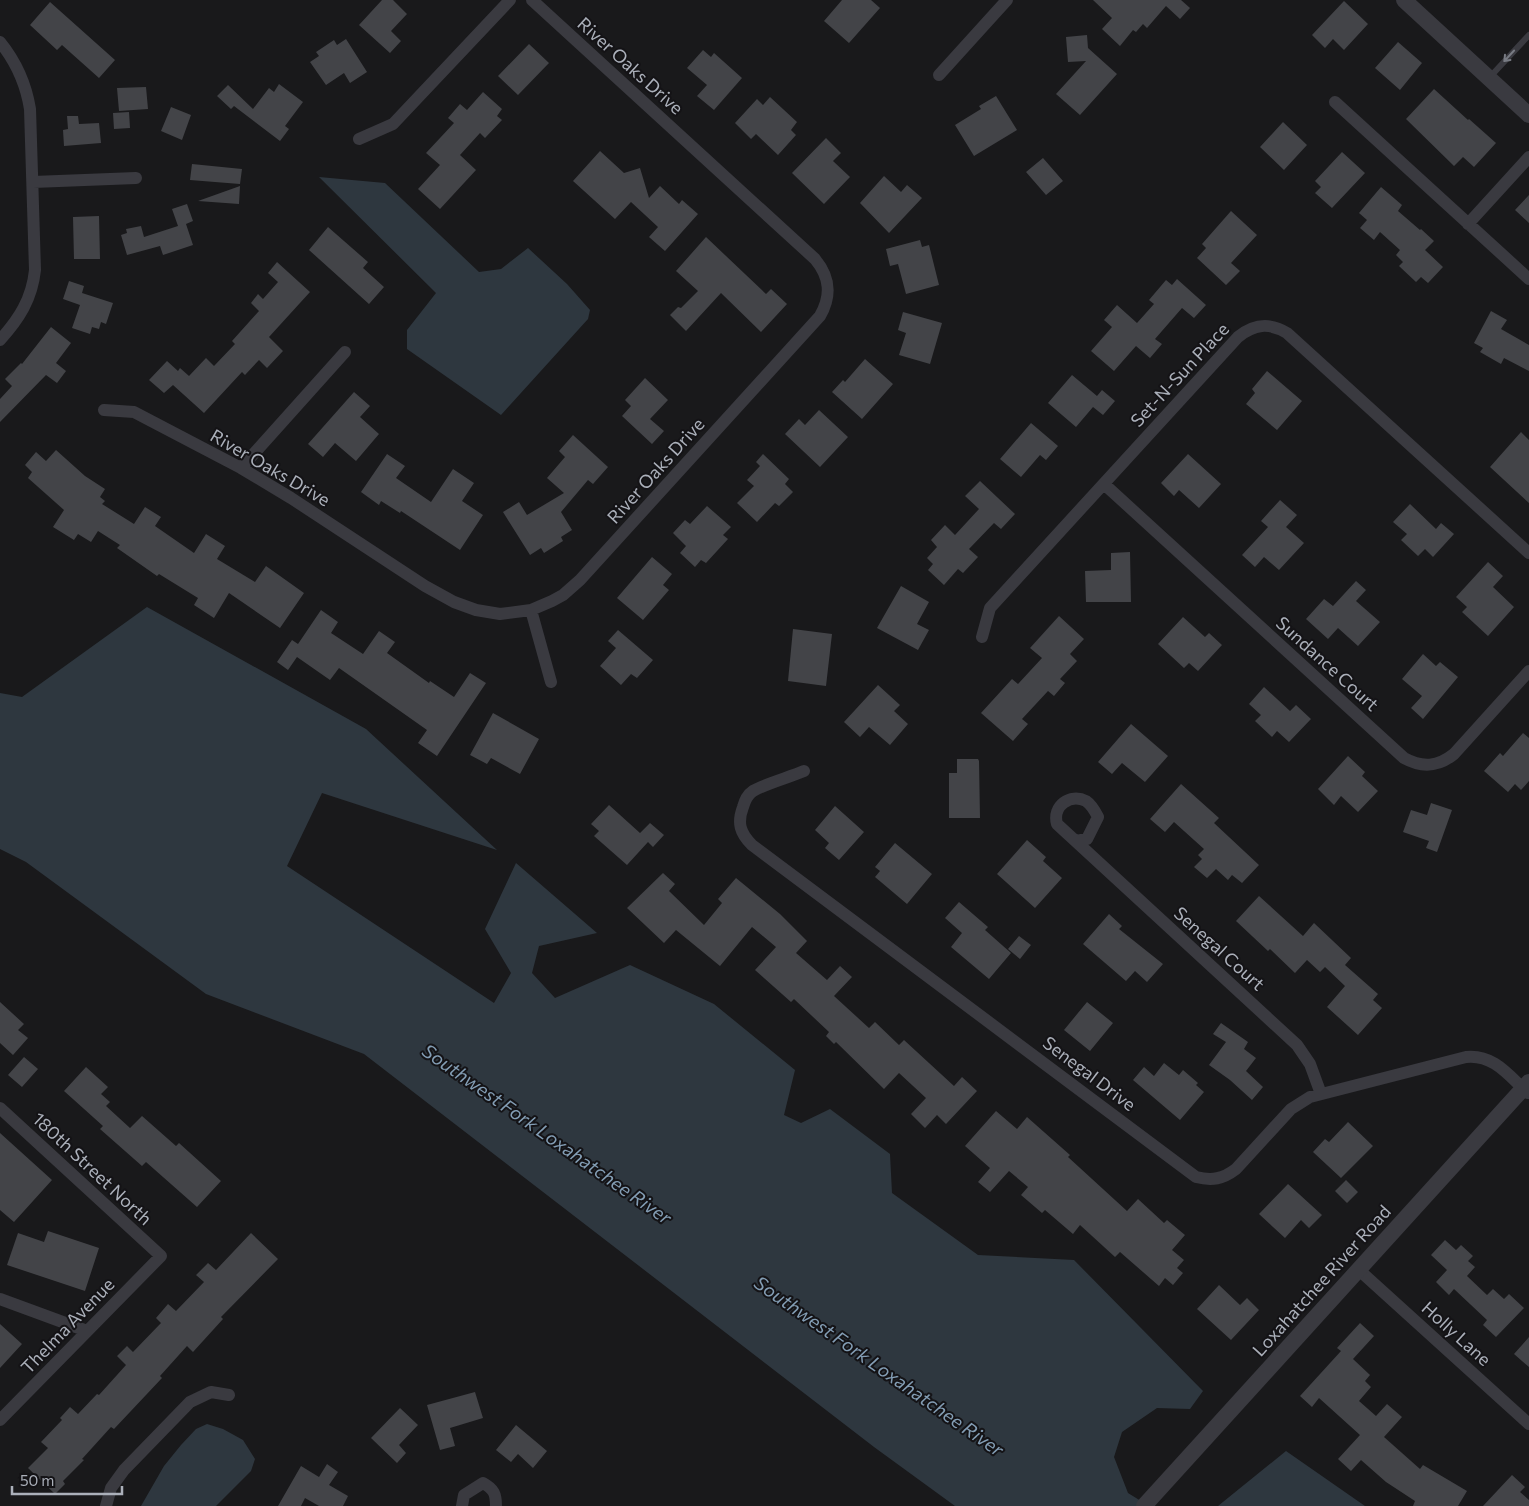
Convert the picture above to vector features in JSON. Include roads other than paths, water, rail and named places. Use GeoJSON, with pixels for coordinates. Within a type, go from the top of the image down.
{"type":"FeatureCollection","features":[{"type":"Feature","properties":{"kind":"street"},"geometry":{"type":"LineString","coordinates":[[359,139],[393,124],[510,0]]}},
{"type":"Feature","properties":{"kind":"street","name":"River Oaks Drive"},"geometry":{"type":"LineString","coordinates":[[104,410],[134,412],[241,468],[291,498],[425,586],[454,602],[488,613],[512,613],[530,610],[563,595],[580,580],[820,316],[826,307],[828,286],[826,276],[815,259],[532,0]]}},
{"type":"Feature","properties":{"kind":"street"},"geometry":{"type":"LineString","coordinates":[[939,75],[1007,0]]}},
{"type":"Feature","properties":{"kind":"street"},"geometry":{"type":"LineString","coordinates":[[1404,0],[1529,115]]}},
{"type":"Feature","properties":{"kind":"street"},"geometry":{"type":"LineString","coordinates":[[0,42],[15,62],[25,85],[30,110],[35,270],[31,293],[21,314],[0,340]]}},
{"type":"Feature","properties":{"kind":"street"},"geometry":{"type":"LineString","coordinates":[[1335,102],[1529,279]]}},
{"type":"Feature","properties":{"kind":"street"},"geometry":{"type":"LineString","coordinates":[[1468,224],[1529,157]]}},
{"type":"Feature","properties":{"kind":"street"},"geometry":{"type":"LineString","coordinates":[[33,182],[136,178]]}},
{"type":"Feature","properties":{"kind":"street","name":"Set-N-Sun Place"},"geometry":{"type":"LineString","coordinates":[[982,637],[990,608],[1238,337],[1246,330],[1256,326],[1278,327],[1288,333],[1529,553]]}},
{"type":"Feature","properties":{"kind":"street"},"geometry":{"type":"LineString","coordinates":[[241,468],[345,352]]}},
{"type":"Feature","properties":{"kind":"street","name":"Sundance Court"},"geometry":{"type":"LineString","coordinates":[[1104,484],[1404,758],[1414,764],[1425,766],[1436,764],[1454,754],[1529,671]]}},
{"type":"Feature","properties":{"kind":"street"},"geometry":{"type":"LineString","coordinates":[[530,610],[551,682]]}},
{"type":"Feature","properties":{"kind":"street","name":"Senegal Drive"},"geometry":{"type":"LineString","coordinates":[[804,772],[753,791],[746,798],[739,817],[740,828],[752,845],[1196,1177],[1207,1180],[1227,1176],[1236,1169],[1291,1109],[1310,1097],[1321,1094],[1476,1056],[1486,1058],[1496,1064],[1527,1088]]}},
{"type":"Feature","properties":{"kind":"street","name":"Senegal Court"},"geometry":{"type":"LineString","coordinates":[[1076,841],[1297,1045],[1310,1064],[1321,1094]]}},
{"type":"Feature","properties":{"kind":"street","name":"Loxahatchee River Road"},"geometry":{"type":"LineString","coordinates":[[1144,1506],[1527,1088]]}},
{"type":"Feature","properties":{"kind":"street","name":"180th Street North"},"geometry":{"type":"LineString","coordinates":[[0,1108],[161,1256]]}},
{"type":"Feature","properties":{"kind":"street","name":"Thelma Avenue"},"geometry":{"type":"LineString","coordinates":[[0,1420],[161,1256]]}},
{"type":"Feature","properties":{"kind":"street","name":"Holly Lane"},"geometry":{"type":"LineString","coordinates":[[1359,1270],[1529,1424]]}},
{"type":"Feature","properties":{"kind":"street"},"geometry":{"type":"LineString","coordinates":[[0,1299],[87,1331]]}},
{"type":"Feature","properties":{"kind":"street"},"geometry":{"type":"LineString","coordinates":[[106,1506],[111,1488],[124,1470],[190,1402],[211,1392],[229,1395]]}},
{"type":"Feature","properties":{"kind":"street"},"geometry":{"type":"LineString","coordinates":[[462,1506],[464,1494],[484,1483],[496,1495],[496,1506]]}},
{"type":"Feature","properties":{"kind":"lane"},"geometry":{"type":"LineString","coordinates":[[1489,78],[1529,35]]}},
{"type":"Feature","properties":{"kind":"water"},"geometry":{"type":"Polygon","coordinates":[[[319,177],[385,183],[479,272],[501,269],[528,248],[567,284],[590,310],[588,319],[501,415],[407,349],[407,330],[436,293],[319,177]]]}},
{"type":"Feature","properties":{"kind":"water","name":"Southwest Fork Loxahatchee River"},"geometry":{"type":"Polygon","coordinates":[[[147,607],[366,729],[497,850],[322,793],[287,866],[494,1003],[511,973],[485,929],[516,863],[597,933],[539,946],[532,973],[555,998],[630,965],[714,1004],[795,1070],[784,1115],[801,1123],[830,1109],[890,1154],[892,1193],[978,1255],[1074,1260],[1203,1391],[1190,1409],[1157,1408],[1122,1432],[1114,1457],[1128,1493],[1149,1506],[955,1506],[874,1447],[364,1054],[206,994],[26,862],[0,849],[0,693],[22,697],[147,607]]]}},
{"type":"Feature","properties":{"kind":"water"},"geometry":{"type":"Polygon","coordinates":[[[207,1424],[223,1429],[243,1440],[255,1459],[251,1471],[216,1506],[141,1506],[164,1466],[196,1429],[207,1424]]]}},
{"type":"Feature","properties":{"kind":"water"},"geometry":{"type":"Polygon","coordinates":[[[1286,1451],[1365,1506],[1218,1506],[1286,1451]]]}}]}
